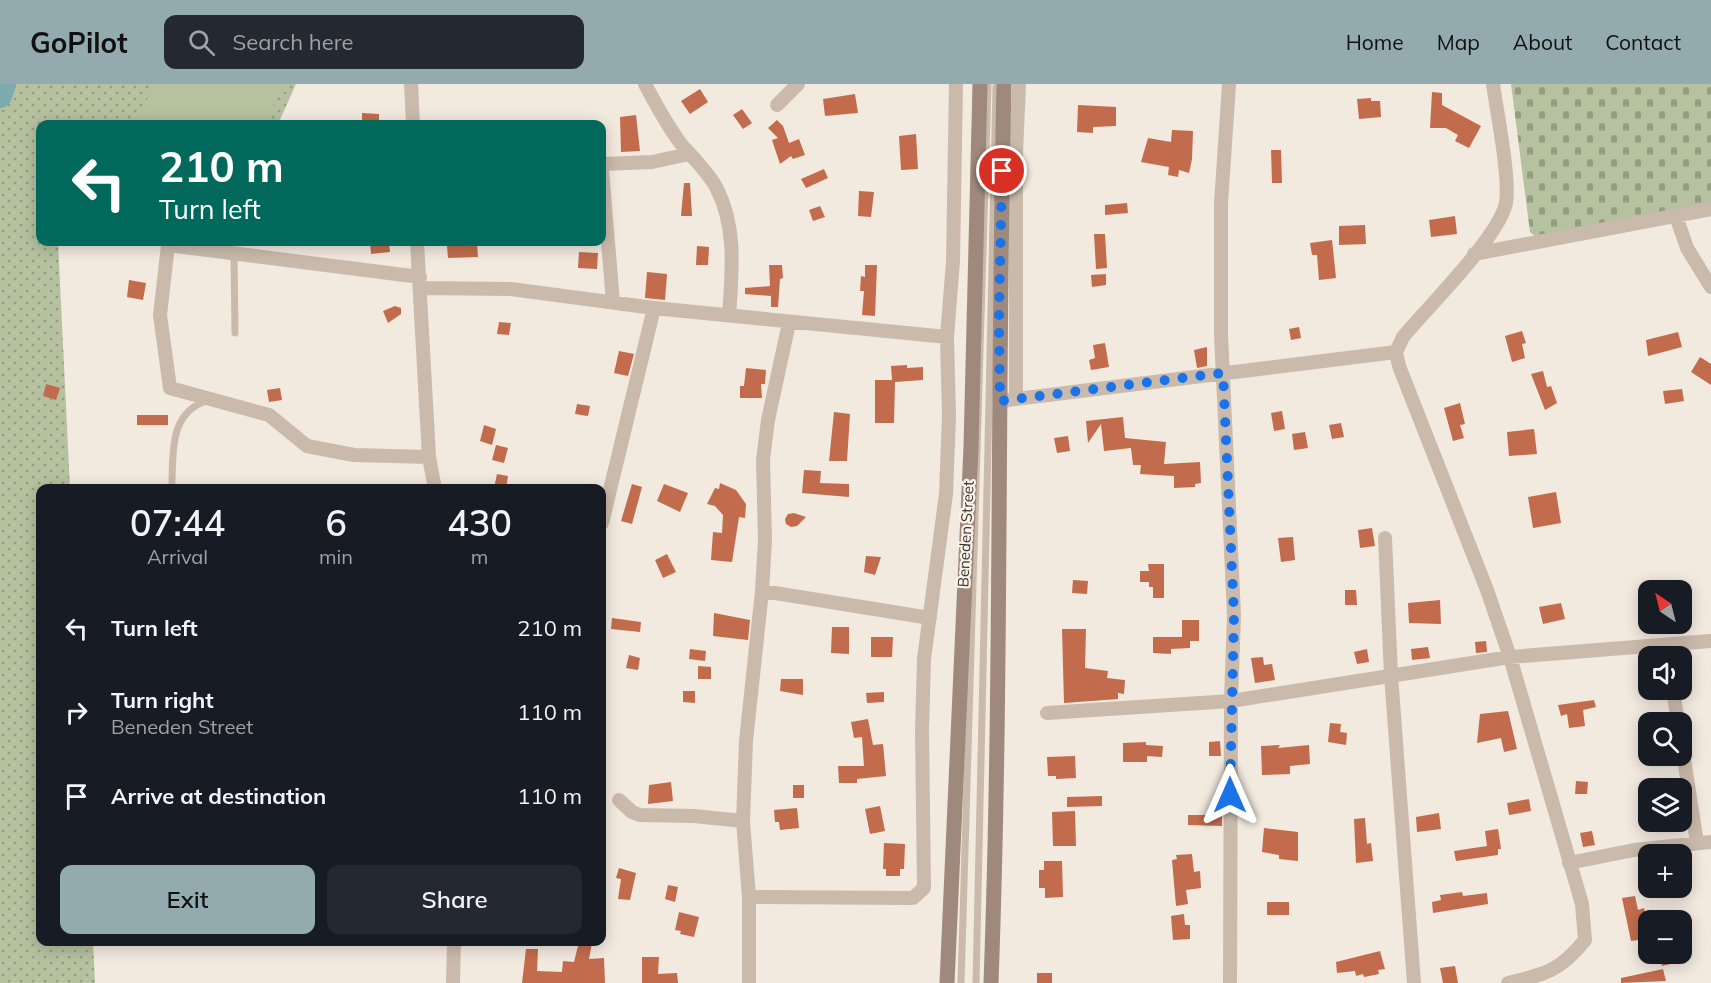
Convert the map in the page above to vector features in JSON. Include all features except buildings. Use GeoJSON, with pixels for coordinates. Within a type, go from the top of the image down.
{"type":"FeatureCollection","features":[{"type":"Feature","properties":{"kind":"main road","name":"Beneden Street"},"geometry":{"type":"LineString","coordinates":[[947,983],[971,447],[980,84]]}},
{"type":"Feature","properties":{"kind":"main road"},"geometry":{"type":"LineString","coordinates":[[991,983],[1004,84]]}},
{"type":"Feature","properties":{"kind":"street"},"geometry":{"type":"LineString","coordinates":[[411,84],[413,120]]}},
{"type":"Feature","properties":{"kind":"street"},"geometry":{"type":"LineString","coordinates":[[645,84],[669,127],[715,185],[728,220],[733,264],[729,315]]}},
{"type":"Feature","properties":{"kind":"street"},"geometry":{"type":"LineString","coordinates":[[777,105],[798,84]]}},
{"type":"Feature","properties":{"kind":"street"},"geometry":{"type":"LineString","coordinates":[[749,897],[913,898],[924,888],[922,731],[924,659],[946,494],[949,416],[947,337],[953,261],[955,84]]}},
{"type":"Feature","properties":{"kind":"street"},"geometry":{"type":"LineString","coordinates":[[1016,399],[1016,153],[1019,84]]}},
{"type":"Feature","properties":{"kind":"street"},"geometry":{"type":"LineString","coordinates":[[1229,84],[1221,204],[1223,373],[1234,615],[1231,701],[1230,983]]}},
{"type":"Feature","properties":{"kind":"street"},"geometry":{"type":"LineString","coordinates":[[1493,84],[1506,202],[1497,224],[1402,337],[1396,352],[1399,366],[1487,590],[1510,657],[1582,904],[1585,940],[1569,960],[1546,974],[1508,983]]}},
{"type":"Feature","properties":{"kind":"street"},"geometry":{"type":"LineString","coordinates":[[606,164],[652,162],[689,154]]}},
{"type":"Feature","properties":{"kind":"street"},"geometry":{"type":"LineString","coordinates":[[1474,254],[1711,209]]}},
{"type":"Feature","properties":{"kind":"street"},"geometry":{"type":"LineString","coordinates":[[1676,216],[1688,248],[1711,287]]}},
{"type":"Feature","properties":{"kind":"street"},"geometry":{"type":"LineString","coordinates":[[606,219],[613,302]]}},
{"type":"Feature","properties":{"kind":"street"},"geometry":{"type":"LineString","coordinates":[[168,246],[159,315],[170,388],[268,415],[307,446],[354,455],[429,457]]}},
{"type":"Feature","properties":{"kind":"street"},"geometry":{"type":"LineString","coordinates":[[176,246],[420,283],[511,289],[789,323],[947,337]]}},
{"type":"Feature","properties":{"kind":"street"},"geometry":{"type":"LineString","coordinates":[[417,246],[429,457],[434,484]]}},
{"type":"Feature","properties":{"kind":"street"},"geometry":{"type":"LineString","coordinates":[[606,506],[654,308]]}},
{"type":"Feature","properties":{"kind":"street"},"geometry":{"type":"LineString","coordinates":[[749,983],[749,897],[742,821],[746,741],[762,591],[765,540],[763,460],[768,420],[789,323]]}},
{"type":"Feature","properties":{"kind":"street"},"geometry":{"type":"LineString","coordinates":[[1000,401],[1396,352]]}},
{"type":"Feature","properties":{"kind":"street"},"geometry":{"type":"LineString","coordinates":[[1385,538],[1391,675],[1414,983]]}},
{"type":"Feature","properties":{"kind":"street"},"geometry":{"type":"LineString","coordinates":[[762,591],[930,618]]}},
{"type":"Feature","properties":{"kind":"street"},"geometry":{"type":"LineString","coordinates":[[1690,646],[1711,641]]}},
{"type":"Feature","properties":{"kind":"street"},"geometry":{"type":"LineString","coordinates":[[1047,713],[1231,701],[1510,657],[1638,652]]}},
{"type":"Feature","properties":{"kind":"street"},"geometry":{"type":"LineString","coordinates":[[1685,766],[1696,843]]}},
{"type":"Feature","properties":{"kind":"street"},"geometry":{"type":"LineString","coordinates":[[619,800],[632,812],[640,815],[694,816],[742,821]]}},
{"type":"Feature","properties":{"kind":"street"},"geometry":{"type":"LineString","coordinates":[[1569,862],[1634,850],[1711,842]]}},
{"type":"Feature","properties":{"kind":"street"},"geometry":{"type":"LineString","coordinates":[[453,983],[454,946]]}},
{"type":"Feature","properties":{"kind":"lane"},"geometry":{"type":"LineString","coordinates":[[961,983],[988,84]]}},
{"type":"Feature","properties":{"kind":"lane"},"geometry":{"type":"LineString","coordinates":[[976,983],[997,84]]}},
{"type":"Feature","properties":{"kind":"lane"},"geometry":{"type":"LineString","coordinates":[[234,253],[235,333]]}},
{"type":"Feature","properties":{"kind":"lane"},"geometry":{"type":"LineString","coordinates":[[172,483],[173,452],[179,424],[189,410],[208,400]]}},
{"type":"Feature","properties":{"kind":"green space"},"geometry":{"type":"Polygon","coordinates":[[[0,84],[296,84],[280,120],[36,120],[36,246],[58,246],[70,484],[36,484],[36,946],[93,946],[95,983],[0,983],[0,84]]]}},
{"type":"Feature","properties":{"kind":"green space"},"geometry":{"type":"Polygon","coordinates":[[[154,84],[283,84],[267,120],[138,120],[154,84]]]}},
{"type":"Feature","properties":{"kind":"green space"},"geometry":{"type":"Polygon","coordinates":[[[1511,84],[1711,84],[1711,208],[1539,240],[1530,232],[1511,84]]]}},
{"type":"Feature","properties":{"kind":"waterway"},"geometry":{"type":"LineString","coordinates":[[0,96],[4,84]]}},
{"type":"Feature","properties":{"kind":"route"},"geometry":{"type":"LineString","coordinates":[[1002,171],[1000,401],[1223,373],[1234,615],[1230,795]]}}]}
